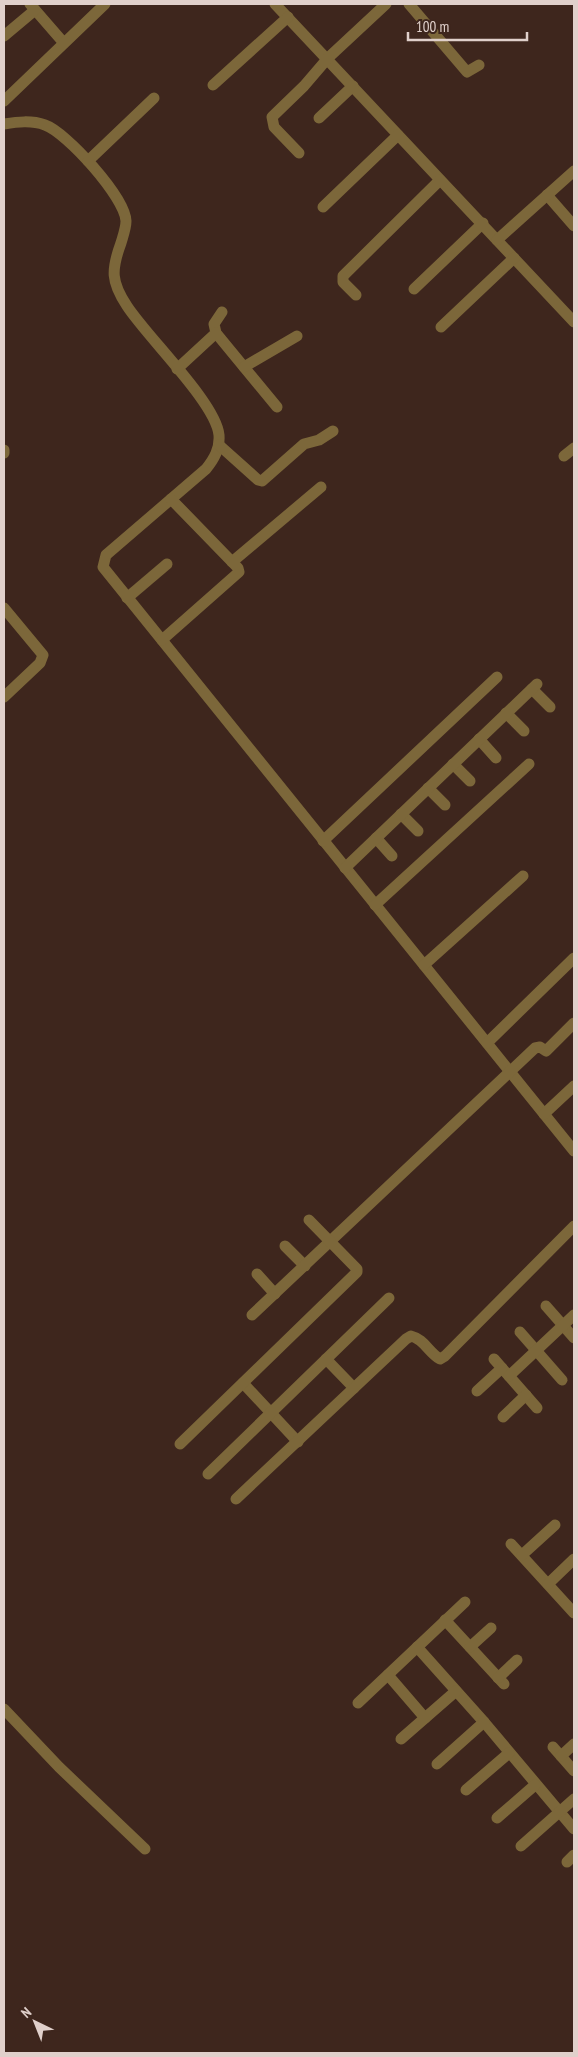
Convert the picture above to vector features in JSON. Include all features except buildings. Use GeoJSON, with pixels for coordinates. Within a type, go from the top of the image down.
{"type":"FeatureCollection","features":[{"type":"Feature","properties":{"kind":"street"},"geometry":{"type":"LineString","coordinates":[[4,101],[63,42],[105,4]]}},
{"type":"Feature","properties":{"kind":"street"},"geometry":{"type":"LineString","coordinates":[[276,4],[574,322]]}},
{"type":"Feature","properties":{"kind":"street"},"geometry":{"type":"LineString","coordinates":[[299,153],[280,133],[271,120],[328,58],[386,4]]}},
{"type":"Feature","properties":{"kind":"street"},"geometry":{"type":"LineString","coordinates":[[409,4],[467,72],[478,65]]}},
{"type":"Feature","properties":{"kind":"street"},"geometry":{"type":"LineString","coordinates":[[4,36],[32,7],[63,42]]}},
{"type":"Feature","properties":{"kind":"street"},"geometry":{"type":"LineString","coordinates":[[213,84],[288,17]]}},
{"type":"Feature","properties":{"kind":"street"},"geometry":{"type":"LineString","coordinates":[[319,118],[353,86]]}},
{"type":"Feature","properties":{"kind":"street"},"geometry":{"type":"LineString","coordinates":[[88,161],[154,98]]}},
{"type":"Feature","properties":{"kind":"street"},"geometry":{"type":"LineString","coordinates":[[4,124],[28,121],[44,124],[56,130],[88,161],[117,196],[126,221],[113,268],[114,280],[128,308],[178,369],[216,423],[219,445],[215,458],[206,469],[106,555],[102,561],[103,567],[574,1151]]}},
{"type":"Feature","properties":{"kind":"street"},"geometry":{"type":"LineString","coordinates":[[322,207],[398,135]]}},
{"type":"Feature","properties":{"kind":"street"},"geometry":{"type":"LineString","coordinates":[[497,240],[574,171]]}},
{"type":"Feature","properties":{"kind":"street"},"geometry":{"type":"LineString","coordinates":[[356,295],[343,282],[343,276],[440,180]]}},
{"type":"Feature","properties":{"kind":"street"},"geometry":{"type":"LineString","coordinates":[[547,196],[574,226]]}},
{"type":"Feature","properties":{"kind":"street"},"geometry":{"type":"LineString","coordinates":[[414,289],[483,223]]}},
{"type":"Feature","properties":{"kind":"street"},"geometry":{"type":"LineString","coordinates":[[441,326],[514,258]]}},
{"type":"Feature","properties":{"kind":"street"},"geometry":{"type":"LineString","coordinates":[[222,312],[214,324],[216,333],[277,407]]}},
{"type":"Feature","properties":{"kind":"street"},"geometry":{"type":"LineString","coordinates":[[178,369],[216,333]]}},
{"type":"Feature","properties":{"kind":"street"},"geometry":{"type":"LineString","coordinates":[[244,367],[297,336]]}},
{"type":"Feature","properties":{"kind":"street"},"geometry":{"type":"LineString","coordinates":[[219,445],[258,480],[262,481],[304,444],[319,440],[333,431]]}},
{"type":"Feature","properties":{"kind":"street"},"geometry":{"type":"LineString","coordinates":[[564,456],[574,448]]}},
{"type":"Feature","properties":{"kind":"street"},"geometry":{"type":"LineString","coordinates":[[232,562],[321,487]]}},
{"type":"Feature","properties":{"kind":"street"},"geometry":{"type":"LineString","coordinates":[[162,640],[240,572],[171,499]]}},
{"type":"Feature","properties":{"kind":"street"},"geometry":{"type":"LineString","coordinates":[[127,598],[166,564]]}},
{"type":"Feature","properties":{"kind":"street"},"geometry":{"type":"LineString","coordinates":[[4,608],[42,655],[40,663],[4,697]]}},
{"type":"Feature","properties":{"kind":"street"},"geometry":{"type":"LineString","coordinates":[[323,841],[497,677]]}},
{"type":"Feature","properties":{"kind":"street"},"geometry":{"type":"LineString","coordinates":[[345,868],[535,686],[550,707]]}},
{"type":"Feature","properties":{"kind":"street"},"geometry":{"type":"LineString","coordinates":[[506,713],[524,731]]}},
{"type":"Feature","properties":{"kind":"street"},"geometry":{"type":"LineString","coordinates":[[479,739],[496,758]]}},
{"type":"Feature","properties":{"kind":"street"},"geometry":{"type":"LineString","coordinates":[[454,764],[470,781]]}},
{"type":"Feature","properties":{"kind":"street"},"geometry":{"type":"LineString","coordinates":[[375,905],[530,764]]}},
{"type":"Feature","properties":{"kind":"street"},"geometry":{"type":"LineString","coordinates":[[428,788],[445,805]]}},
{"type":"Feature","properties":{"kind":"street"},"geometry":{"type":"LineString","coordinates":[[401,814],[418,831]]}},
{"type":"Feature","properties":{"kind":"street"},"geometry":{"type":"LineString","coordinates":[[376,838],[392,856]]}},
{"type":"Feature","properties":{"kind":"street"},"geometry":{"type":"LineString","coordinates":[[424,965],[523,876]]}},
{"type":"Feature","properties":{"kind":"street"},"geometry":{"type":"LineString","coordinates":[[487,1043],[574,958]]}},
{"type":"Feature","properties":{"kind":"street"},"geometry":{"type":"LineString","coordinates":[[252,1316],[535,1048],[540,1047],[546,1051],[574,1023]]}},
{"type":"Feature","properties":{"kind":"street"},"geometry":{"type":"LineString","coordinates":[[544,1114],[574,1086]]}},
{"type":"Feature","properties":{"kind":"street"},"geometry":{"type":"LineString","coordinates":[[180,1444],[357,1272],[357,1268],[309,1220]]}},
{"type":"Feature","properties":{"kind":"street"},"geometry":{"type":"LineString","coordinates":[[236,1499],[411,1336],[417,1338],[440,1359],[445,1356],[574,1226]]}},
{"type":"Feature","properties":{"kind":"street"},"geometry":{"type":"LineString","coordinates":[[284,1246],[304,1266]]}},
{"type":"Feature","properties":{"kind":"street"},"geometry":{"type":"LineString","coordinates":[[257,1274],[275,1294]]}},
{"type":"Feature","properties":{"kind":"street"},"geometry":{"type":"LineString","coordinates":[[208,1474],[389,1298]]}},
{"type":"Feature","properties":{"kind":"street"},"geometry":{"type":"LineString","coordinates":[[546,1306],[574,1338]]}},
{"type":"Feature","properties":{"kind":"street"},"geometry":{"type":"LineString","coordinates":[[477,1391],[502,1368],[536,1350],[574,1315]]}},
{"type":"Feature","properties":{"kind":"street"},"geometry":{"type":"LineString","coordinates":[[520,1332],[562,1380]]}},
{"type":"Feature","properties":{"kind":"street"},"geometry":{"type":"LineString","coordinates":[[326,1359],[354,1388]]}},
{"type":"Feature","properties":{"kind":"street"},"geometry":{"type":"LineString","coordinates":[[502,1368],[537,1408]]}},
{"type":"Feature","properties":{"kind":"street"},"geometry":{"type":"LineString","coordinates":[[243,1383],[298,1442]]}},
{"type":"Feature","properties":{"kind":"street"},"geometry":{"type":"LineString","coordinates":[[504,1417],[526,1395]]}},
{"type":"Feature","properties":{"kind":"street"},"geometry":{"type":"LineString","coordinates":[[522,1555],[556,1525]]}},
{"type":"Feature","properties":{"kind":"street"},"geometry":{"type":"LineString","coordinates":[[511,1544],[574,1613]]}},
{"type":"Feature","properties":{"kind":"street"},"geometry":{"type":"LineString","coordinates":[[548,1584],[574,1559]]}},
{"type":"Feature","properties":{"kind":"street"},"geometry":{"type":"LineString","coordinates":[[358,1703],[465,1602]]}},
{"type":"Feature","properties":{"kind":"street"},"geometry":{"type":"LineString","coordinates":[[445,1620],[501,1681],[517,1660]]}},
{"type":"Feature","properties":{"kind":"street"},"geometry":{"type":"LineString","coordinates":[[470,1648],[491,1628]]}},
{"type":"Feature","properties":{"kind":"street"},"geometry":{"type":"LineString","coordinates":[[417,1647],[484,1722],[534,1785],[574,1830]]}},
{"type":"Feature","properties":{"kind":"street"},"geometry":{"type":"LineString","coordinates":[[388,1675],[425,1718]]}},
{"type":"Feature","properties":{"kind":"street"},"geometry":{"type":"LineString","coordinates":[[401,1739],[456,1691]]}},
{"type":"Feature","properties":{"kind":"street"},"geometry":{"type":"LineString","coordinates":[[4,1709],[59,1767],[145,1849]]}},
{"type":"Feature","properties":{"kind":"street"},"geometry":{"type":"LineString","coordinates":[[437,1764],[484,1722]]}},
{"type":"Feature","properties":{"kind":"street"},"geometry":{"type":"LineString","coordinates":[[574,1744],[557,1752],[574,1771]]}},
{"type":"Feature","properties":{"kind":"street"},"geometry":{"type":"LineString","coordinates":[[466,1790],[509,1753]]}},
{"type":"Feature","properties":{"kind":"street"},"geometry":{"type":"LineString","coordinates":[[497,1818],[534,1785]]}},
{"type":"Feature","properties":{"kind":"street"},"geometry":{"type":"LineString","coordinates":[[521,1846],[574,1799]]}}]}
